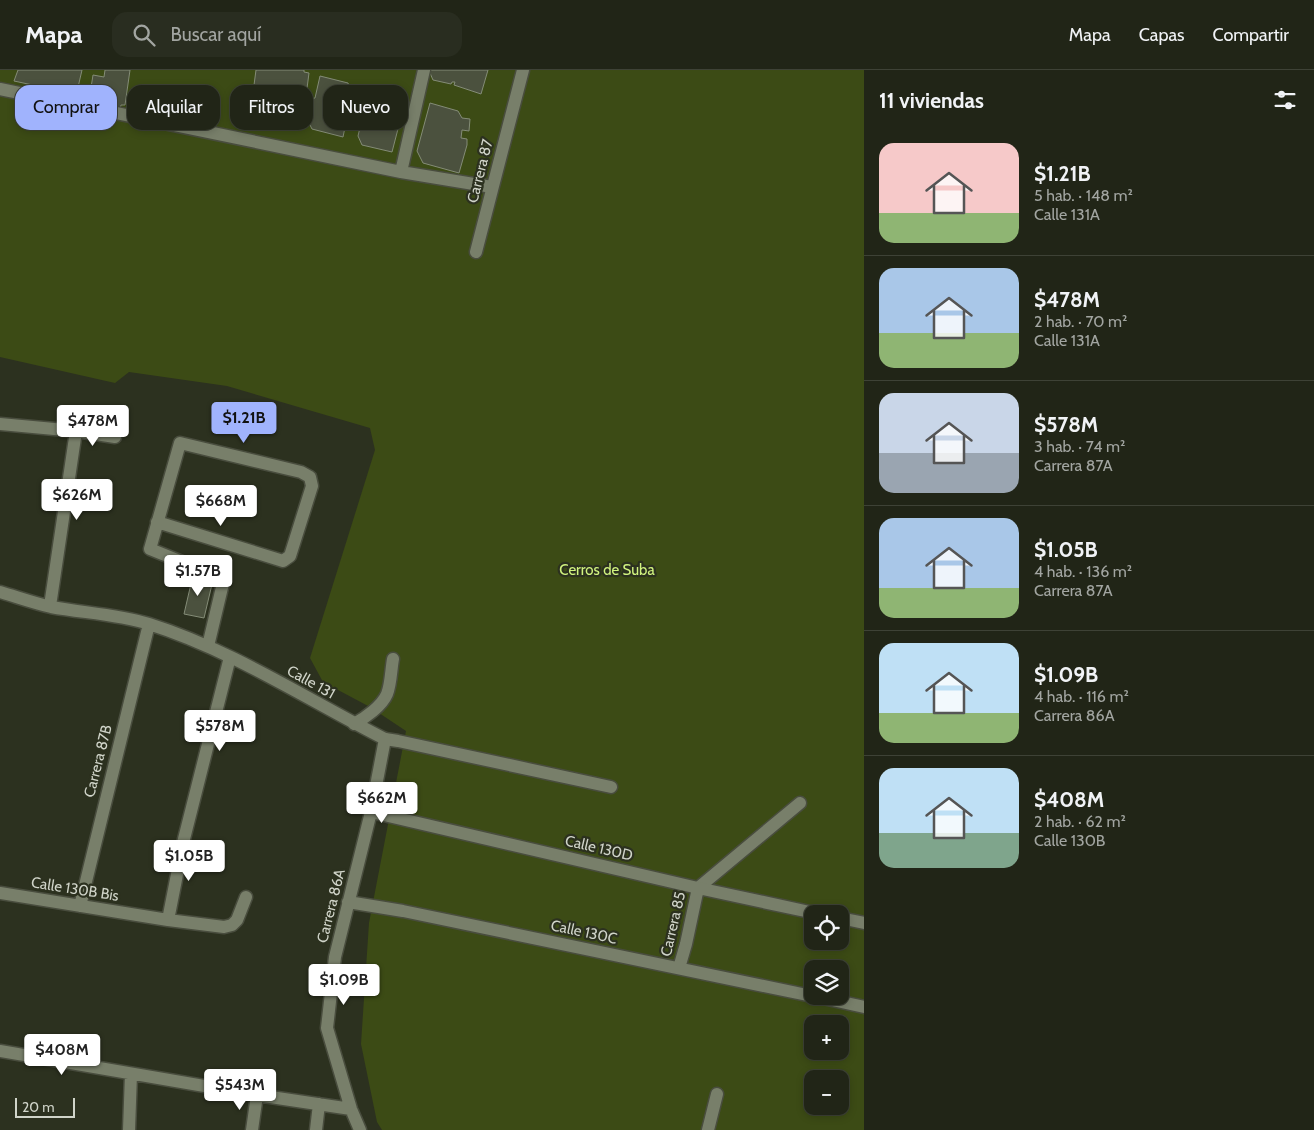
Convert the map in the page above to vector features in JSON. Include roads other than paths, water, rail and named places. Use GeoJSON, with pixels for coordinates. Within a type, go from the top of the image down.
{"type":"FeatureCollection","features":[{"type":"Feature","properties":{"kind":"street"},"geometry":{"type":"LineString","coordinates":[[401,172],[424,70]]}},
{"type":"Feature","properties":{"kind":"street","name":"Carrera 87"},"geometry":{"type":"LineString","coordinates":[[476,252],[523,70]]}},
{"type":"Feature","properties":{"kind":"street"},"geometry":{"type":"LineString","coordinates":[[0,89],[401,172],[492,187]]}},
{"type":"Feature","properties":{"kind":"street"},"geometry":{"type":"LineString","coordinates":[[0,424],[76,431],[115,437]]}},
{"type":"Feature","properties":{"kind":"street"},"geometry":{"type":"LineString","coordinates":[[50,606],[76,431]]}},
{"type":"Feature","properties":{"kind":"street"},"geometry":{"type":"LineString","coordinates":[[157,522],[283,561],[290,556],[312,486],[310,477],[301,472],[180,443],[157,522],[150,549],[224,579],[208,646]]}},
{"type":"Feature","properties":{"kind":"street","name":"Calle 131"},"geometry":{"type":"LineString","coordinates":[[0,592],[50,606],[125,618],[149,624],[208,646],[385,739],[611,787]]}},
{"type":"Feature","properties":{"kind":"street","name":"Carrera 87B"},"geometry":{"type":"LineString","coordinates":[[80,906],[149,624]]}},
{"type":"Feature","properties":{"kind":"street"},"geometry":{"type":"LineString","coordinates":[[168,920],[184,839],[230,657]]}},
{"type":"Feature","properties":{"kind":"street"},"geometry":{"type":"LineString","coordinates":[[354,724],[364,718],[384,700],[388,692],[392,659]]}},
{"type":"Feature","properties":{"kind":"street","name":"Carrera 86A"},"geometry":{"type":"LineString","coordinates":[[360,1130],[351,1109],[327,1028],[335,957],[371,812],[385,739]]}},
{"type":"Feature","properties":{"kind":"street"},"geometry":{"type":"LineString","coordinates":[[698,888],[800,803]]}},
{"type":"Feature","properties":{"kind":"street","name":"Calle 130D"},"geometry":{"type":"LineString","coordinates":[[371,812],[804,911]]}},
{"type":"Feature","properties":{"kind":"street","name":"Carrera 85"},"geometry":{"type":"LineString","coordinates":[[679,968],[698,888]]}},
{"type":"Feature","properties":{"kind":"street","name":"Calle 130B Bis"},"geometry":{"type":"LineString","coordinates":[[0,893],[224,927],[232,925],[238,920],[246,897]]}},
{"type":"Feature","properties":{"kind":"street","name":"Calle 130C"},"geometry":{"type":"LineString","coordinates":[[348,902],[412,913],[804,994]]}},
{"type":"Feature","properties":{"kind":"street"},"geometry":{"type":"LineString","coordinates":[[849,920],[864,923]]}},
{"type":"Feature","properties":{"kind":"street","name":"Calle 130C"},"geometry":{"type":"LineString","coordinates":[[849,1004],[864,1007]]}},
{"type":"Feature","properties":{"kind":"street"},"geometry":{"type":"LineString","coordinates":[[0,1051],[256,1095],[351,1109]]}},
{"type":"Feature","properties":{"kind":"street"},"geometry":{"type":"LineString","coordinates":[[129,1130],[131,1074]]}},
{"type":"Feature","properties":{"kind":"street"},"geometry":{"type":"LineString","coordinates":[[708,1130],[717,1094]]}},
{"type":"Feature","properties":{"kind":"street"},"geometry":{"type":"LineString","coordinates":[[252,1130],[256,1095]]}},
{"type":"Feature","properties":{"kind":"street"},"geometry":{"type":"LineString","coordinates":[[316,1130],[319,1104]]}},
{"type":"Feature","properties":{"kind":"park label","name":"Cerros de Suba"},"geometry":{"type":"Point","coordinates":[607,570]}}]}
